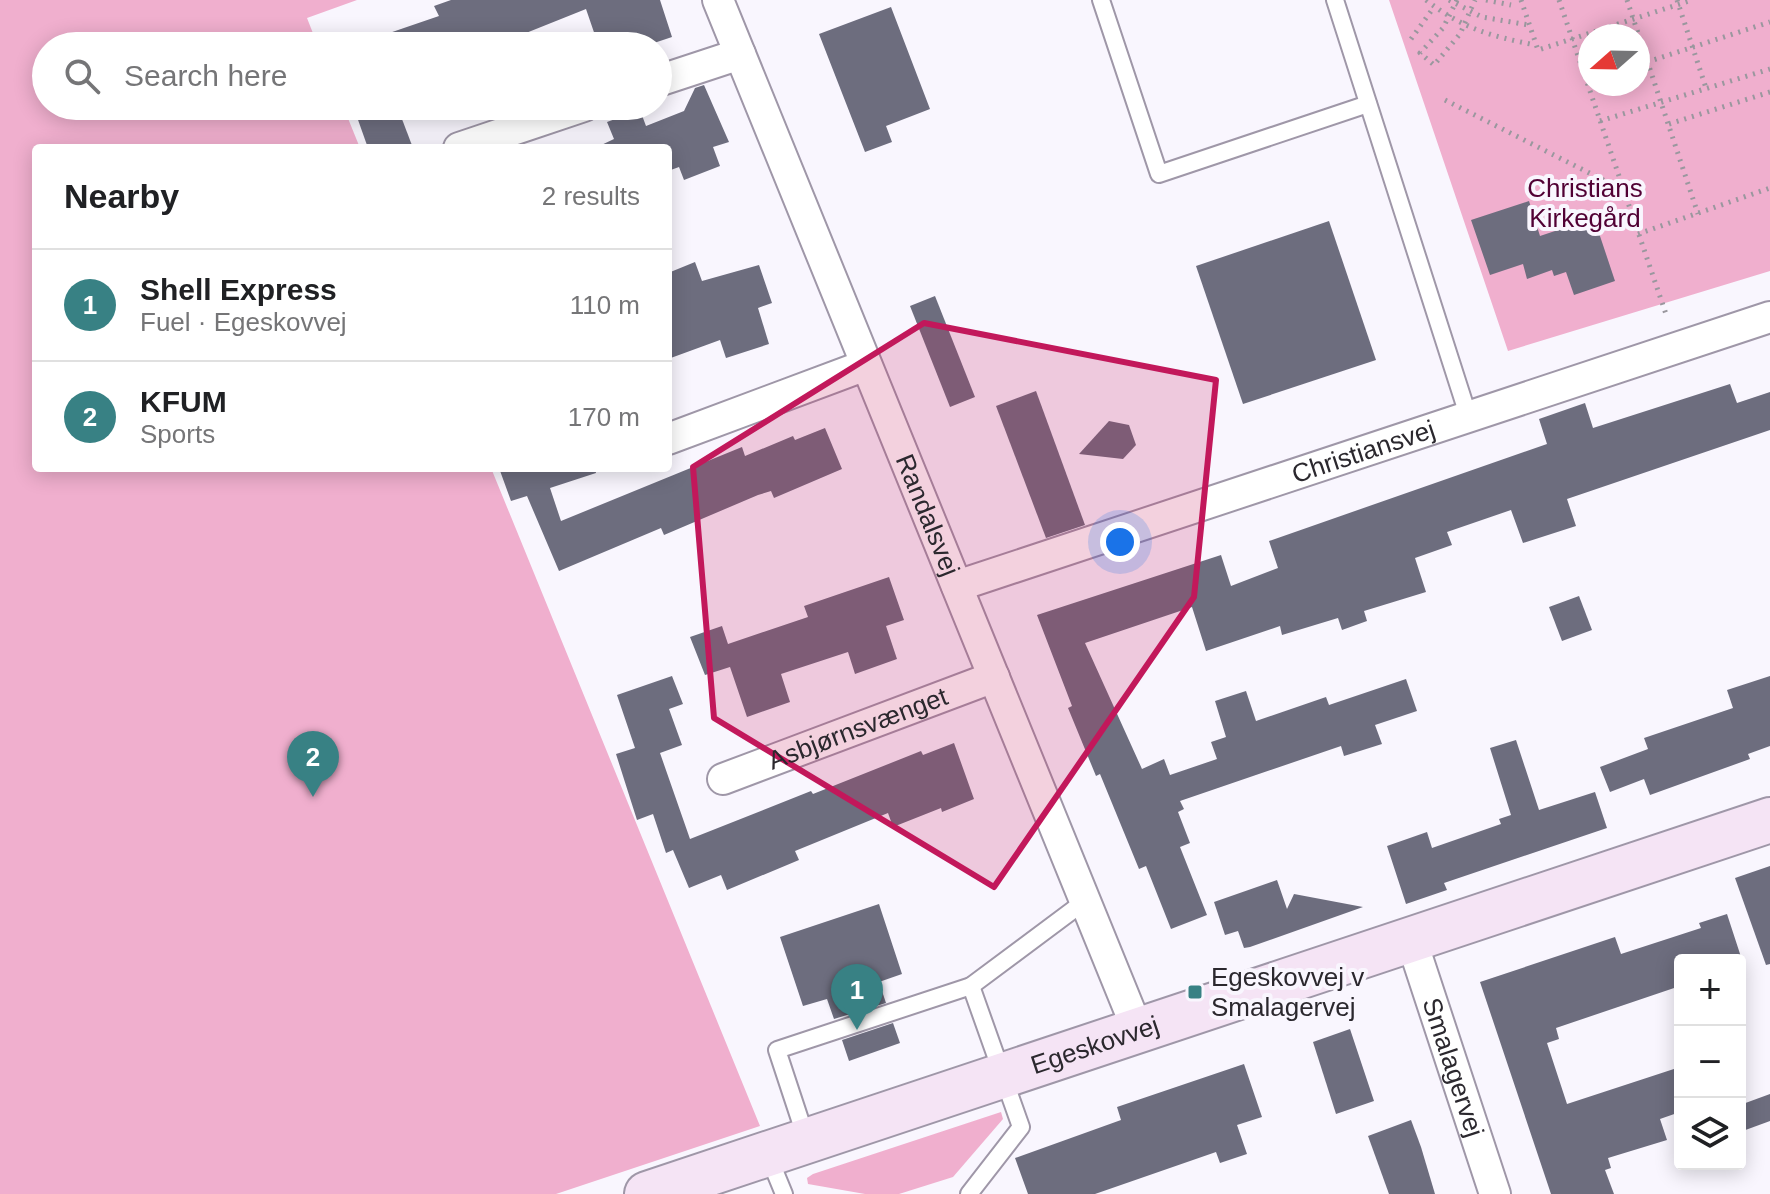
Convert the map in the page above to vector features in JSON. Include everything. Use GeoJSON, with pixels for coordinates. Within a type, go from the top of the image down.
{"type":"FeatureCollection","features":[{"type":"Feature","properties":{"kind":"street","name":"Randalsvej"},"geometry":{"type":"LineString","coordinates":[[718,0],[1138,1031]]}},
{"type":"Feature","properties":{"kind":"street"},"geometry":{"type":"LineString","coordinates":[[672,76],[740,54]]}},
{"type":"Feature","properties":{"kind":"street"},"geometry":{"type":"LineString","coordinates":[[471,144],[542,120]]}},
{"type":"Feature","properties":{"kind":"street","name":"Christiansvej"},"geometry":{"type":"LineString","coordinates":[[957,586],[1770,317]]}},
{"type":"Feature","properties":{"kind":"street"},"geometry":{"type":"LineString","coordinates":[[672,438],[866,365]]}},
{"type":"Feature","properties":{"kind":"street","name":"Asbjørnsvænget"},"geometry":{"type":"LineString","coordinates":[[723,779],[994,677]]}},
{"type":"Feature","properties":{"kind":"street","name":"Egeskovvej"},"geometry":{"type":"LineString","coordinates":[[666,1191],[787,1146],[1000,1074],[1412,942],[1770,820]]}},
{"type":"Feature","properties":{"kind":"street","name":"Smalagervej"},"geometry":{"type":"LineString","coordinates":[[1412,942],[1495,1194]]}},
{"type":"Feature","properties":{"kind":"lane"},"geometry":{"type":"LineString","coordinates":[[1101,0],[1159,174],[1368,104]]}},
{"type":"Feature","properties":{"kind":"lane"},"geometry":{"type":"LineString","coordinates":[[1335,0],[1468,415]]}},
{"type":"Feature","properties":{"kind":"lane"},"geometry":{"type":"LineString","coordinates":[[784,1194],[787,1146],[777,1050],[971,986],[1085,901]]}},
{"type":"Feature","properties":{"kind":"lane"},"geometry":{"type":"LineString","coordinates":[[969,1194],[1021,1127],[971,986]]}},
{"type":"Feature","properties":{"kind":"path"},"geometry":{"type":"LineString","coordinates":[[1426,0],[1448,18],[1480,34],[1536,46]]}},
{"type":"Feature","properties":{"kind":"path"},"geometry":{"type":"LineString","coordinates":[[1475,0],[1470,11],[1464,25],[1434,65],[1420,53],[1448,18],[1454,1],[1470,11],[1492,19],[1529,25]]}},
{"type":"Feature","properties":{"kind":"path"},"geometry":{"type":"LineString","coordinates":[[1486,0],[1511,5]]}},
{"type":"Feature","properties":{"kind":"path"},"geometry":{"type":"LineString","coordinates":[[1521,0],[1538,50],[1633,20],[1678,2],[1692,0]]}},
{"type":"Feature","properties":{"kind":"path"},"geometry":{"type":"LineString","coordinates":[[1559,0],[1678,349]]}},
{"type":"Feature","properties":{"kind":"path"},"geometry":{"type":"LineString","coordinates":[[1627,0],[1634,24]]}},
{"type":"Feature","properties":{"kind":"path"},"geometry":{"type":"LineString","coordinates":[[1678,2],[1706,88]]}},
{"type":"Feature","properties":{"kind":"path"},"geometry":{"type":"LineString","coordinates":[[1411,39],[1434,7]]}},
{"type":"Feature","properties":{"kind":"path"},"geometry":{"type":"LineString","coordinates":[[1650,61],[1770,22]]}},
{"type":"Feature","properties":{"kind":"path"},"geometry":{"type":"LineString","coordinates":[[1600,121],[1770,69]]}},
{"type":"Feature","properties":{"kind":"path"},"geometry":{"type":"LineString","coordinates":[[1650,70],[1698,214]]}},
{"type":"Feature","properties":{"kind":"path"},"geometry":{"type":"LineString","coordinates":[[1669,124],[1770,92]]}},
{"type":"Feature","properties":{"kind":"path"},"geometry":{"type":"LineString","coordinates":[[1445,100],[1624,190]]}},
{"type":"Feature","properties":{"kind":"path"},"geometry":{"type":"LineString","coordinates":[[1638,234],[1770,188]]}},
{"type":"Feature","properties":{"kind":"highlighted area"},"geometry":{"type":"Polygon","coordinates":[[[924,323],[1216,380],[1194,597],[994,887],[714,718],[693,467],[924,323]]]}},
{"type":"Feature","properties":{"kind":"green space"},"geometry":{"type":"Polygon","coordinates":[[[0,0],[357,0],[307,18],[312,32],[32,32],[32,120],[349,120],[358,144],[32,144],[32,472],[493,472],[760,1126],[556,1194],[0,1194],[0,0]]]}},
{"type":"Feature","properties":{"kind":"green space","name":"Christians Kirkegård"},"geometry":{"type":"Polygon","coordinates":[[[1389,0],[1770,0],[1770,271],[1508,351],[1389,0]]]}},
{"type":"Feature","properties":{"kind":"green space"},"geometry":{"type":"Polygon","coordinates":[[[1001,1112],[1003,1119],[953,1177],[899,1194],[865,1194],[808,1184],[807,1178],[813,1174],[1001,1112]]]}},
{"type":"Feature","properties":{"kind":"building"},"geometry":{"type":"Polygon","coordinates":[[[451,0],[660,0],[670,32],[594,32],[586,9],[528,32],[392,32],[439,16],[434,6],[451,0]]]}},
{"type":"Feature","properties":{"kind":"building"},"geometry":{"type":"Polygon","coordinates":[[[891,7],[930,109],[886,126],[892,142],[865,152],[819,34],[891,7]]]}},
{"type":"Feature","properties":{"kind":"building"},"geometry":{"type":"Polygon","coordinates":[[[704,85],[729,142],[713,147],[720,166],[684,180],[679,167],[672,170],[672,144],[603,144],[614,139],[607,122],[644,120],[646,126],[661,120],[672,120],[672,116],[684,111],[695,88],[704,85]]]}},
{"type":"Feature","properties":{"kind":"building"},"geometry":{"type":"Polygon","coordinates":[[[358,120],[402,120],[411,144],[367,144],[358,120]]]}},
{"type":"Feature","properties":{"kind":"building"},"geometry":{"type":"Polygon","coordinates":[[[1529,201],[1540,236],[1594,218],[1615,281],[1574,295],[1566,272],[1554,276],[1552,270],[1527,279],[1523,264],[1490,275],[1471,220],[1529,201]]]}},
{"type":"Feature","properties":{"kind":"building"},"geometry":{"type":"Polygon","coordinates":[[[1329,221],[1376,360],[1243,404],[1196,266],[1329,221]]]}},
{"type":"Feature","properties":{"kind":"building"},"geometry":{"type":"Polygon","coordinates":[[[695,262],[702,281],[759,265],[772,303],[758,308],[769,344],[726,358],[720,340],[672,358],[672,271],[695,262]]]}},
{"type":"Feature","properties":{"kind":"building"},"geometry":{"type":"Polygon","coordinates":[[[935,296],[975,397],[950,407],[910,306],[935,296]]]}},
{"type":"Feature","properties":{"kind":"building"},"geometry":{"type":"Polygon","coordinates":[[[1730,384],[1737,403],[1770,392],[1770,430],[1567,499],[1576,526],[1523,543],[1511,510],[1447,532],[1452,545],[1415,558],[1426,592],[1364,611],[1367,621],[1342,630],[1338,618],[1282,635],[1280,626],[1206,651],[1192,607],[1085,643],[1142,769],[1164,759],[1170,775],[1217,759],[1211,742],[1226,737],[1215,701],[1246,691],[1256,721],[1326,697],[1329,705],[1406,679],[1417,711],[1375,725],[1382,744],[1344,756],[1341,746],[1180,801],[1184,809],[1178,812],[1190,843],[1180,847],[1207,915],[1171,929],[1146,866],[1139,869],[1100,774],[1096,776],[1068,708],[1072,706],[1037,615],[1221,555],[1231,586],[1278,568],[1269,541],[1547,444],[1539,419],[1585,403],[1593,428],[1730,384]]]}},
{"type":"Feature","properties":{"kind":"building"},"geometry":{"type":"Polygon","coordinates":[[[1036,391],[1085,525],[1046,538],[996,406],[1036,391]]]}},
{"type":"Feature","properties":{"kind":"building"},"geometry":{"type":"Polygon","coordinates":[[[1109,421],[1129,425],[1136,445],[1123,459],[1079,454],[1109,421]]]}},
{"type":"Feature","properties":{"kind":"building"},"geometry":{"type":"Polygon","coordinates":[[[825,428],[842,469],[774,498],[771,491],[758,495],[664,535],[661,528],[559,571],[527,496],[511,501],[500,472],[596,472],[550,488],[561,521],[742,447],[745,456],[793,436],[795,440],[825,428]]]}},
{"type":"Feature","properties":{"kind":"building"},"geometry":{"type":"Polygon","coordinates":[[[889,577],[904,620],[886,626],[897,659],[855,674],[848,652],[781,674],[790,702],[747,717],[730,667],[705,675],[690,637],[722,626],[728,644],[808,617],[804,606],[889,577]]]}},
{"type":"Feature","properties":{"kind":"building"},"geometry":{"type":"Polygon","coordinates":[[[1579,596],[1592,630],[1562,641],[1549,607],[1579,596]]]}},
{"type":"Feature","properties":{"kind":"building"},"geometry":{"type":"Polygon","coordinates":[[[672,676],[683,704],[669,709],[682,745],[660,753],[690,839],[921,751],[923,755],[954,743],[974,799],[893,827],[888,813],[795,851],[799,860],[727,890],[721,875],[689,888],[673,850],[666,853],[653,814],[637,820],[616,754],[635,748],[617,695],[672,676]]]}},
{"type":"Feature","properties":{"kind":"building"},"geometry":{"type":"Polygon","coordinates":[[[1770,676],[1770,746],[1748,754],[1750,759],[1650,795],[1644,779],[1610,792],[1600,767],[1648,749],[1644,738],[1733,708],[1727,690],[1770,676]]]}},
{"type":"Feature","properties":{"kind":"building"},"geometry":{"type":"Polygon","coordinates":[[[1516,740],[1539,810],[1595,792],[1607,828],[1444,883],[1447,890],[1406,904],[1387,846],[1427,832],[1432,848],[1501,824],[1499,819],[1511,815],[1490,748],[1516,740]]]}},
{"type":"Feature","properties":{"kind":"building"},"geometry":{"type":"Polygon","coordinates":[[[1770,866],[1770,964],[1766,965],[1735,878],[1770,866]]]}},
{"type":"Feature","properties":{"kind":"building"},"geometry":{"type":"Polygon","coordinates":[[[1277,880],[1287,909],[1294,894],[1363,907],[1250,947],[1244,948],[1238,931],[1225,935],[1214,902],[1277,880]]]}},
{"type":"Feature","properties":{"kind":"building"},"geometry":{"type":"Polygon","coordinates":[[[879,904],[902,974],[879,982],[886,1003],[834,1019],[827,999],[803,1006],[780,937],[879,904]]]}},
{"type":"Feature","properties":{"kind":"building"},"geometry":{"type":"Polygon","coordinates":[[[1727,914],[1740,954],[1674,954],[1674,988],[1556,1028],[1559,1039],[1547,1043],[1567,1104],[1674,1069],[1674,1114],[1660,1119],[1667,1140],[1608,1158],[1611,1168],[1605,1170],[1614,1194],[1551,1194],[1480,982],[1615,937],[1621,954],[1701,928],[1699,923],[1727,914]]]}},
{"type":"Feature","properties":{"kind":"building"},"geometry":{"type":"Polygon","coordinates":[[[893,1023],[900,1043],[849,1061],[842,1040],[893,1023]]]}},
{"type":"Feature","properties":{"kind":"building"},"geometry":{"type":"Polygon","coordinates":[[[1350,1029],[1374,1101],[1336,1114],[1313,1042],[1350,1029]]]}},
{"type":"Feature","properties":{"kind":"building"},"geometry":{"type":"Polygon","coordinates":[[[1244,1064],[1262,1117],[1237,1125],[1247,1154],[1220,1163],[1216,1152],[1095,1194],[1028,1194],[1015,1158],[1121,1120],[1117,1107],[1244,1064]]]}},
{"type":"Feature","properties":{"kind":"building"},"geometry":{"type":"Polygon","coordinates":[[[1770,1094],[1770,1121],[1746,1130],[1746,1103],[1770,1094]]]}},
{"type":"Feature","properties":{"kind":"building"},"geometry":{"type":"Polygon","coordinates":[[[1411,1120],[1435,1194],[1389,1194],[1368,1136],[1411,1120]]]}},
{"type":"Feature","properties":{"kind":"place","name":"KFUM"},"geometry":{"type":"Point","coordinates":[313,797]}},
{"type":"Feature","properties":{"kind":"place","name":"Egeskovvej v Smalagervej"},"geometry":{"type":"Point","coordinates":[1195,992]}},
{"type":"Feature","properties":{"kind":"place","name":"Shell Express"},"geometry":{"type":"Point","coordinates":[857,1030]}}]}
